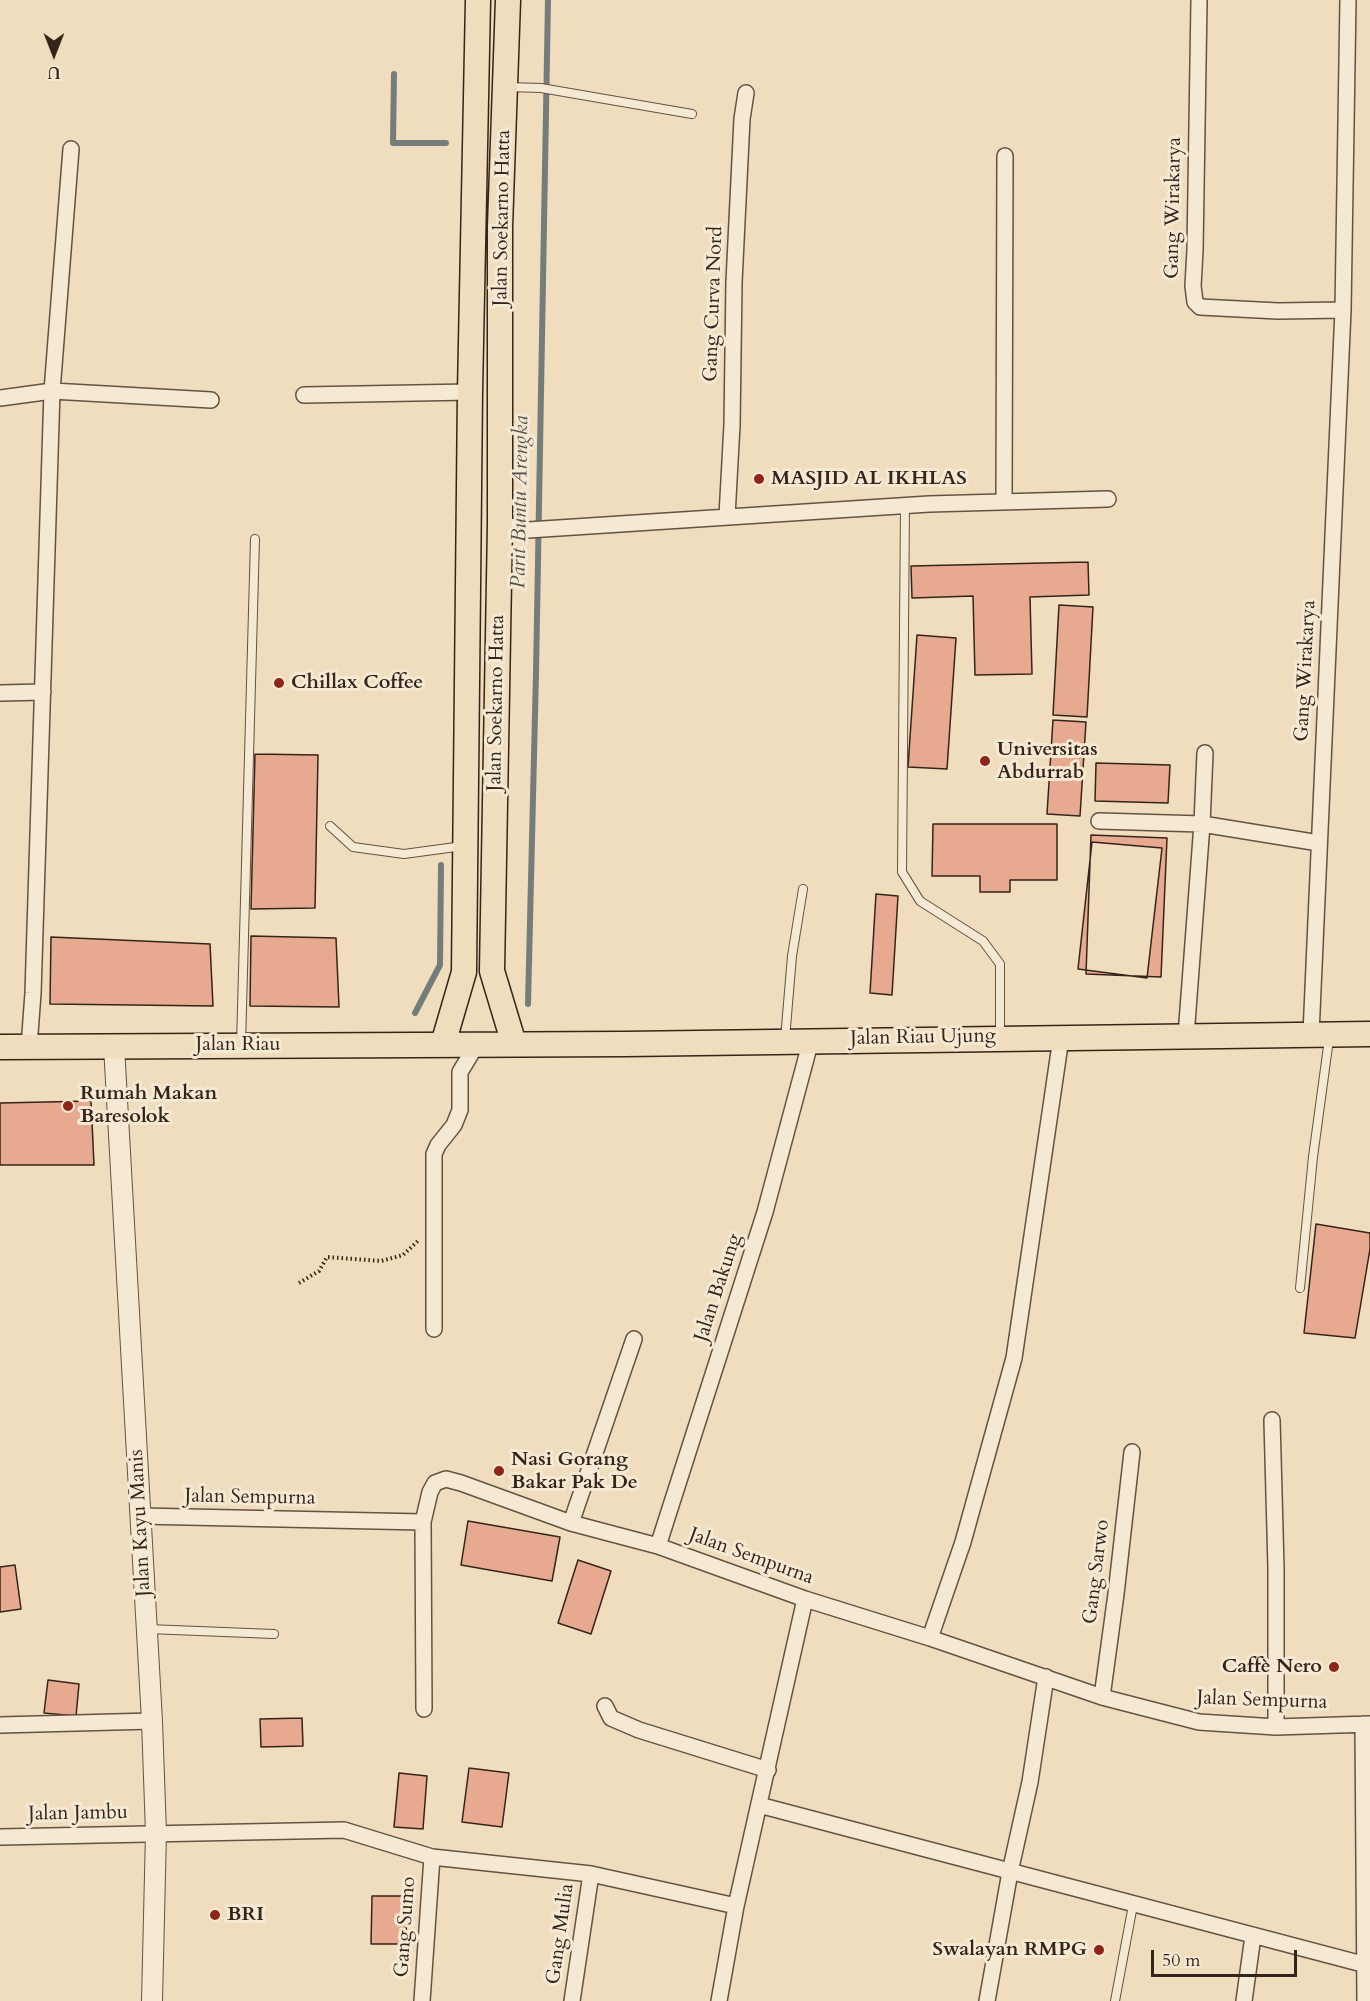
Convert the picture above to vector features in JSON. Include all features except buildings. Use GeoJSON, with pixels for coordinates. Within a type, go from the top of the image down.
{"type":"FeatureCollection","features":[{"type":"Feature","properties":{"kind":"main road","name":"Jalan Soekarno Hatta"},"geometry":{"type":"LineString","coordinates":[[443,1044],[464,972],[470,392],[478,0]]}},
{"type":"Feature","properties":{"kind":"main road","name":"Jalan Soekarno Hatta"},"geometry":{"type":"LineString","coordinates":[[508,0],[500,226],[500,524],[492,971],[514,1044]]}},
{"type":"Feature","properties":{"kind":"main road","name":"Jalan Riau Ujung"},"geometry":{"type":"LineString","coordinates":[[477,1044],[1370,1034]]}},
{"type":"Feature","properties":{"kind":"main road","name":"Jalan Riau"},"geometry":{"type":"LineString","coordinates":[[0,1047],[477,1044]]}},
{"type":"Feature","properties":{"kind":"street","name":"Gang Wirakarya"},"geometry":{"type":"LineString","coordinates":[[1320,1034],[1319,843],[1343,310],[1348,0]]}},
{"type":"Feature","properties":{"kind":"street","name":"Gang Wirakarya"},"geometry":{"type":"LineString","coordinates":[[1199,1],[1193,286],[1195,302],[1200,307],[1278,311],[1343,310]]}},
{"type":"Feature","properties":{"kind":"street","name":"Gang Curva Nord"},"geometry":{"type":"LineString","coordinates":[[727,516],[732,424],[734,282],[742,119],[746,93]]}},
{"type":"Feature","properties":{"kind":"street"},"geometry":{"type":"LineString","coordinates":[[29,1047],[33,993],[52,391],[71,149]]}},
{"type":"Feature","properties":{"kind":"street"},"geometry":{"type":"LineString","coordinates":[[1004,502],[1005,156]]}},
{"type":"Feature","properties":{"kind":"street"},"geometry":{"type":"LineString","coordinates":[[0,398],[52,391],[211,400]]}},
{"type":"Feature","properties":{"kind":"street"},"geometry":{"type":"LineString","coordinates":[[304,395],[470,392]]}},
{"type":"Feature","properties":{"kind":"street"},"geometry":{"type":"LineString","coordinates":[[500,524],[528,530],[905,506],[1108,499]]}},
{"type":"Feature","properties":{"kind":"street"},"geometry":{"type":"LineString","coordinates":[[0,693],[43,692]]}},
{"type":"Feature","properties":{"kind":"street"},"geometry":{"type":"LineString","coordinates":[[1186,1036],[1203,824],[1205,753]]}},
{"type":"Feature","properties":{"kind":"street"},"geometry":{"type":"LineString","coordinates":[[1099,821],[1203,824],[1319,843]]}},
{"type":"Feature","properties":{"kind":"street"},"geometry":{"type":"LineString","coordinates":[[930,1638],[963,1542],[1014,1358],[1061,1038]]}},
{"type":"Feature","properties":{"kind":"street","name":"Jalan Bakung"},"geometry":{"type":"LineString","coordinates":[[658,1546],[765,1212],[811,1040]]}},
{"type":"Feature","properties":{"kind":"street"},"geometry":{"type":"LineString","coordinates":[[434,1329],[434,1154],[438,1145],[454,1125],[460,1110],[460,1072],[477,1044]]}},
{"type":"Feature","properties":{"kind":"street","name":"Jalan Kayu Manis"},"geometry":{"type":"LineString","coordinates":[[114,1046],[152,1721],[156,1833],[152,2001]]}},
{"type":"Feature","properties":{"kind":"street"},"geometry":{"type":"LineString","coordinates":[[571,1523],[634,1339]]}},
{"type":"Feature","properties":{"kind":"street"},"geometry":{"type":"LineString","coordinates":[[1272,1420],[1276,1568],[1276,1726]]}},
{"type":"Feature","properties":{"kind":"street","name":"Gang Sarwo"},"geometry":{"type":"LineString","coordinates":[[1102,1697],[1132,1452]]}},
{"type":"Feature","properties":{"kind":"street","name":"Jalan Sempurna"},"geometry":{"type":"LineString","coordinates":[[140,1516],[423,1522],[430,1492],[435,1483],[446,1479],[571,1523],[658,1546],[806,1599],[930,1638],[1102,1697],[1199,1722],[1276,1726],[1366,1724]]}},
{"type":"Feature","properties":{"kind":"street"},"geometry":{"type":"LineString","coordinates":[[423,1522],[424,1709]]}},
{"type":"Feature","properties":{"kind":"street"},"geometry":{"type":"LineString","coordinates":[[719,2001],[736,1906],[806,1599]]}},
{"type":"Feature","properties":{"kind":"street"},"geometry":{"type":"LineString","coordinates":[[987,2001],[1010,1872],[1030,1782],[1046,1677]]}},
{"type":"Feature","properties":{"kind":"street"},"geometry":{"type":"LineString","coordinates":[[605,1706],[611,1718],[639,1730],[768,1770]]}},
{"type":"Feature","properties":{"kind":"street"},"geometry":{"type":"LineString","coordinates":[[0,1725],[152,1721]]}},
{"type":"Feature","properties":{"kind":"street"},"geometry":{"type":"LineString","coordinates":[[1365,2001],[1367,1966],[1366,1724]]}},
{"type":"Feature","properties":{"kind":"street"},"geometry":{"type":"LineString","coordinates":[[759,1805],[1367,1966]]}},
{"type":"Feature","properties":{"kind":"street","name":"Jalan Jambu"},"geometry":{"type":"LineString","coordinates":[[0,1837],[344,1830],[432,1857],[591,1874],[736,1906]]}},
{"type":"Feature","properties":{"kind":"street","name":"Gang Sumo"},"geometry":{"type":"LineString","coordinates":[[422,2001],[432,1857]]}},
{"type":"Feature","properties":{"kind":"street","name":"Gang Mulia"},"geometry":{"type":"LineString","coordinates":[[572,2001],[591,1874]]}},
{"type":"Feature","properties":{"kind":"street"},"geometry":{"type":"LineString","coordinates":[[1244,2001],[1253,1936]]}},
{"type":"Feature","properties":{"kind":"lane"},"geometry":{"type":"LineString","coordinates":[[506,87],[540,88],[692,114]]}},
{"type":"Feature","properties":{"kind":"lane"},"geometry":{"type":"LineString","coordinates":[[905,506],[902,872],[920,901],[983,941],[1000,964],[1000,1038]]}},
{"type":"Feature","properties":{"kind":"lane"},"geometry":{"type":"LineString","coordinates":[[241,1045],[255,539]]}},
{"type":"Feature","properties":{"kind":"lane"},"geometry":{"type":"LineString","coordinates":[[330,826],[353,847],[404,854],[464,846]]}},
{"type":"Feature","properties":{"kind":"lane"},"geometry":{"type":"LineString","coordinates":[[784,1041],[792,956],[802,889]]}},
{"type":"Feature","properties":{"kind":"lane"},"geometry":{"type":"LineString","coordinates":[[1300,1288],[1313,1157],[1320,1034]]}},
{"type":"Feature","properties":{"kind":"lane"},"geometry":{"type":"LineString","coordinates":[[147,1629],[274,1634]]}},
{"type":"Feature","properties":{"kind":"lane"},"geometry":{"type":"LineString","coordinates":[[1115,2001],[1133,1905]]}},
{"type":"Feature","properties":{"kind":"path"},"geometry":{"type":"LineString","coordinates":[[299,1283],[319,1272],[327,1257],[381,1261],[403,1255],[417,1241],[435,1239]]}},
{"type":"Feature","properties":{"kind":"waterway","name":"Parit Buntu Arengka"},"geometry":{"type":"LineString","coordinates":[[528,1004],[548,0]]}},
{"type":"Feature","properties":{"kind":"waterway"},"geometry":{"type":"LineString","coordinates":[[394,74],[393,143],[446,143]]}},
{"type":"Feature","properties":{"kind":"waterway"},"geometry":{"type":"LineString","coordinates":[[415,1013],[440,965],[441,865]]}},
{"type":"Feature","properties":{"kind":"place","name":"MASJID AL IKHLAS"},"geometry":{"type":"Point","coordinates":[759,479]}},
{"type":"Feature","properties":{"kind":"place","name":"Chillax Coffee"},"geometry":{"type":"Point","coordinates":[279,683]}},
{"type":"Feature","properties":{"kind":"place","name":"Universitas Abdurrab"},"geometry":{"type":"Point","coordinates":[985,761]}},
{"type":"Feature","properties":{"kind":"place","name":"Rumah Makan Baresolok"},"geometry":{"type":"Point","coordinates":[68,1106]}},
{"type":"Feature","properties":{"kind":"place","name":"Nasi Gorang Bakar Pak De"},"geometry":{"type":"Point","coordinates":[499,1471]}},
{"type":"Feature","properties":{"kind":"place","name":"Caffè Nero"},"geometry":{"type":"Point","coordinates":[1334,1667]}},
{"type":"Feature","properties":{"kind":"place","name":"BRI"},"geometry":{"type":"Point","coordinates":[215,1915]}},
{"type":"Feature","properties":{"kind":"place","name":"Swalayan RMPG"},"geometry":{"type":"Point","coordinates":[1099,1950]}}]}
